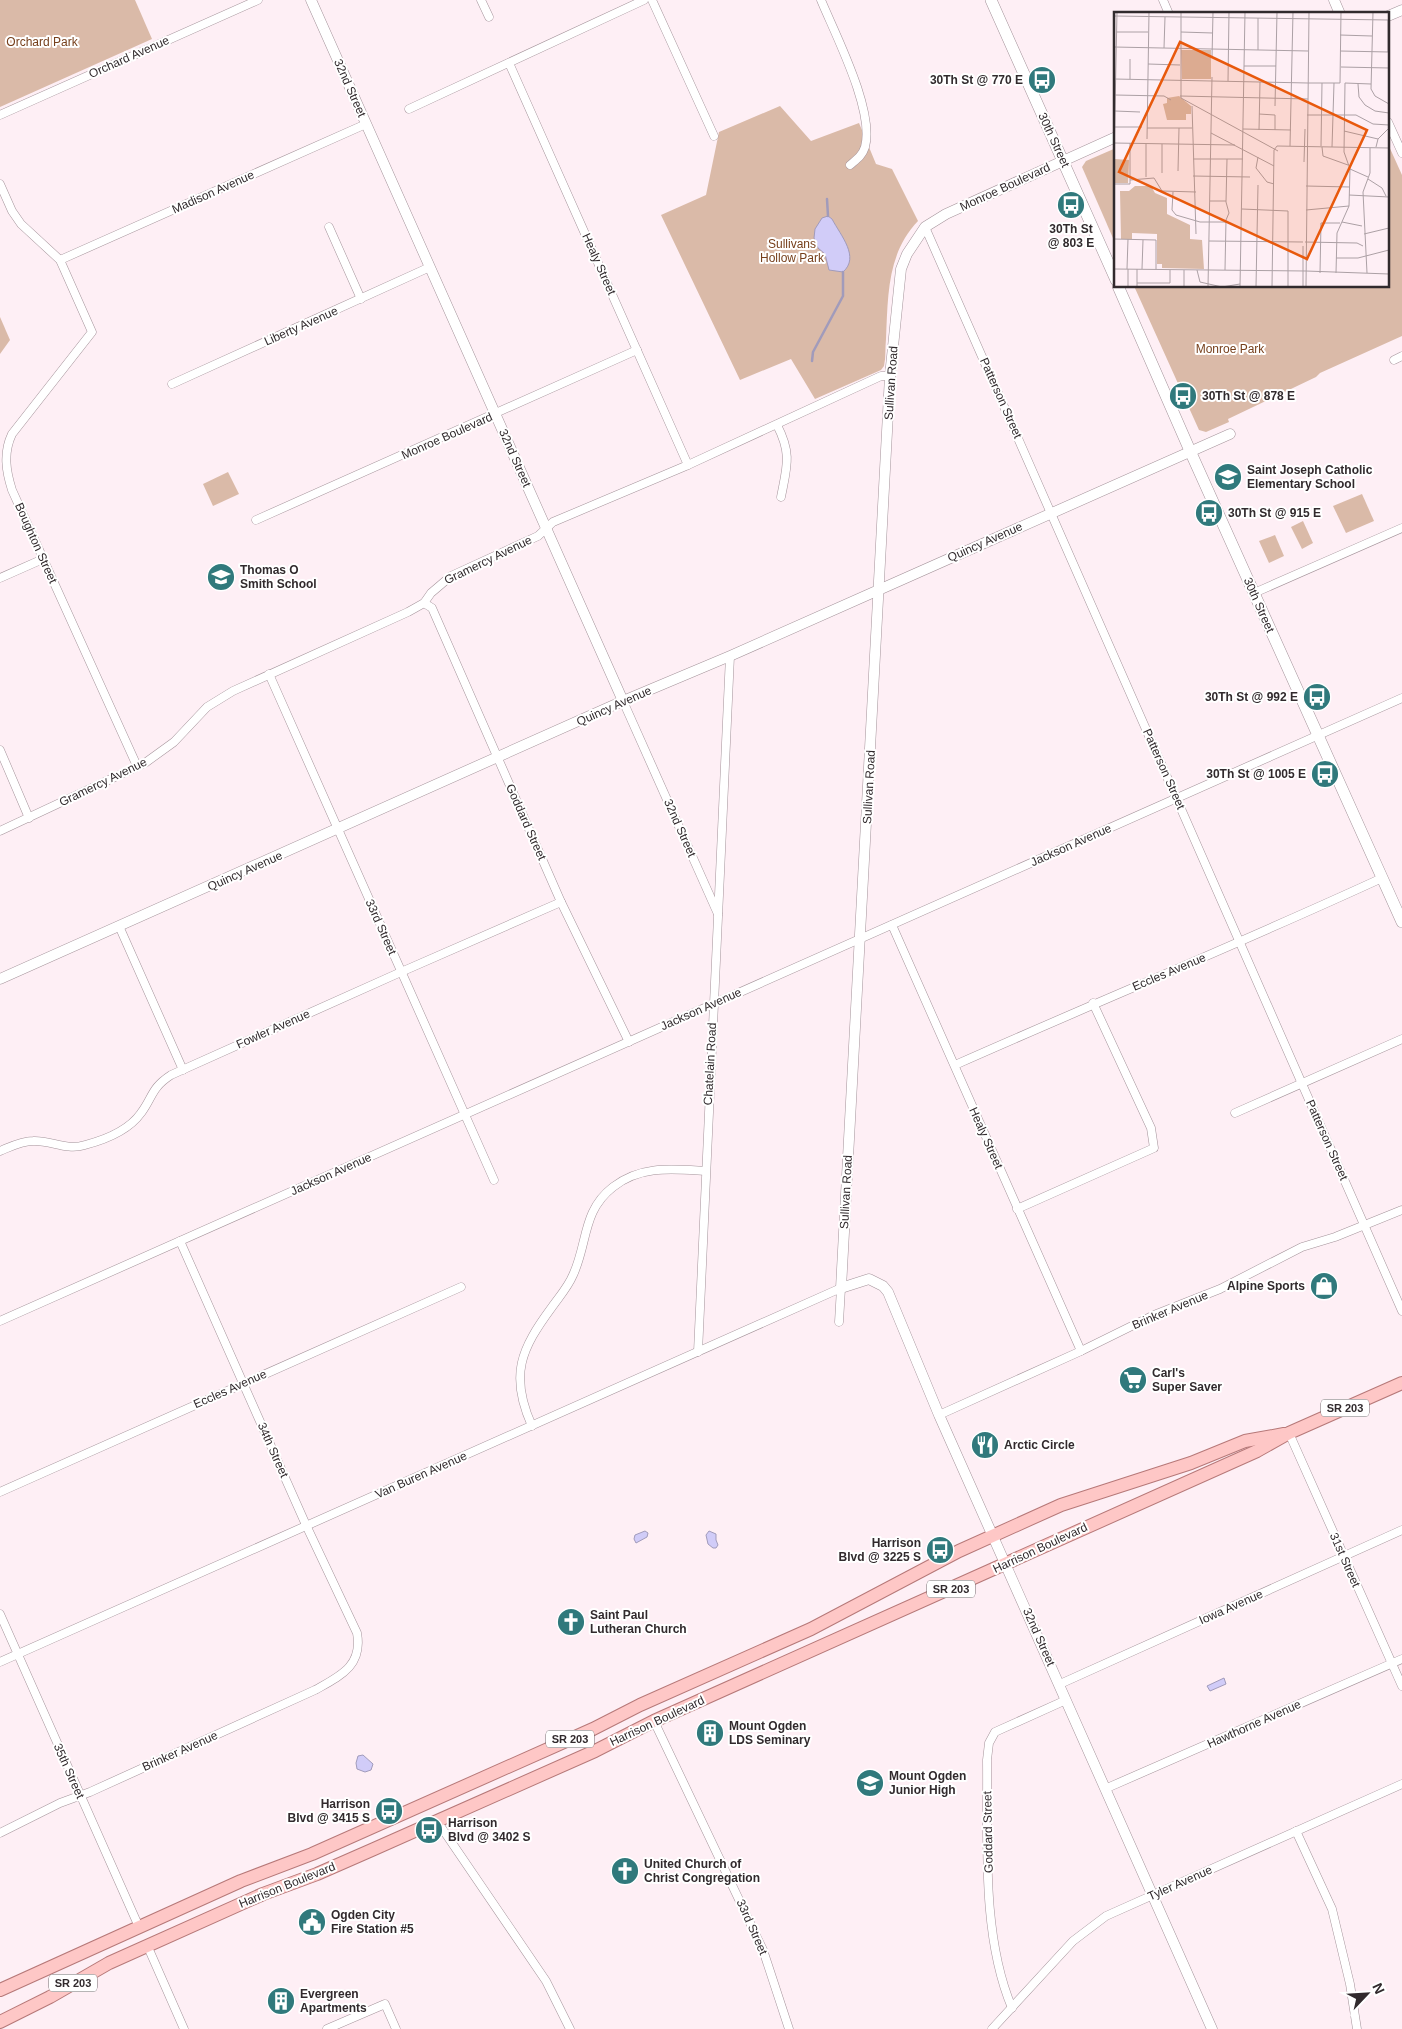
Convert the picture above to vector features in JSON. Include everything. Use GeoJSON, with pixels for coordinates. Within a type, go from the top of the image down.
{"type":"FeatureCollection","features":[{"type":"Feature","properties":{"kind":"main road","name":"30th Street"},"geometry":{"type":"LineString","coordinates":[[991,0],[1114,275]]}},
{"type":"Feature","properties":{"kind":"main road","name":"30th Street"},"geometry":{"type":"LineString","coordinates":[[1119,288],[1190,453],[1402,922]]}},
{"type":"Feature","properties":{"kind":"main road","name":"Harrison Boulevard"},"geometry":{"type":"LineString","coordinates":[[0,2022],[50,1997],[95,1970],[147,1946],[263,1894],[317,1874],[587,1754],[654,1721],[1257,1451],[1288,1433],[1402,1383]]}},
{"type":"Feature","properties":{"kind":"main road","name":"Harrison Boulevard"},"geometry":{"type":"LineString","coordinates":[[0,1990],[241,1881],[318,1851],[593,1729],[640,1705],[811,1629],[993,1535],[1074,1500],[1191,1463],[1238,1443],[1259,1437],[1288,1433]]}},
{"type":"Feature","properties":{"kind":"street","name":"Orchard Avenue"},"geometry":{"type":"LineString","coordinates":[[0,115],[258,0]]}},
{"type":"Feature","properties":{"kind":"street","name":"32nd Street"},"geometry":{"type":"LineString","coordinates":[[311,0],[719,916]]}},
{"type":"Feature","properties":{"kind":"street"},"geometry":{"type":"LineString","coordinates":[[481,0],[489,17]]}},
{"type":"Feature","properties":{"kind":"street"},"geometry":{"type":"LineString","coordinates":[[409,109],[644,0]]}},
{"type":"Feature","properties":{"kind":"street"},"geometry":{"type":"LineString","coordinates":[[652,0],[714,136]]}},
{"type":"Feature","properties":{"kind":"street"},"geometry":{"type":"LineString","coordinates":[[821,0],[858,86],[862,106],[866,140],[860,157],[850,165]]}},
{"type":"Feature","properties":{"kind":"street"},"geometry":{"type":"LineString","coordinates":[[1162,0],[1168,12]]}},
{"type":"Feature","properties":{"kind":"street"},"geometry":{"type":"LineString","coordinates":[[1334,0],[1339,12]]}},
{"type":"Feature","properties":{"kind":"street"},"geometry":{"type":"LineString","coordinates":[[1390,15],[1402,10]]}},
{"type":"Feature","properties":{"kind":"street","name":"Healy Street"},"geometry":{"type":"LineString","coordinates":[[509,63],[688,465]]}},
{"type":"Feature","properties":{"kind":"street","name":"Madison Avenue"},"geometry":{"type":"LineString","coordinates":[[60,260],[366,124]]}},
{"type":"Feature","properties":{"kind":"street"},"geometry":{"type":"LineString","coordinates":[[1390,126],[1402,153]]}},
{"type":"Feature","properties":{"kind":"street","name":"Monroe Boulevard"},"geometry":{"type":"LineString","coordinates":[[907,254],[925,226],[946,214],[1114,138]]}},
{"type":"Feature","properties":{"kind":"street"},"geometry":{"type":"LineString","coordinates":[[0,184],[12,211],[21,224],[60,260]]}},
{"type":"Feature","properties":{"kind":"street","name":"Patterson Street"},"geometry":{"type":"LineString","coordinates":[[925,226],[1402,1311]]}},
{"type":"Feature","properties":{"kind":"street"},"geometry":{"type":"LineString","coordinates":[[329,227],[361,299]]}},
{"type":"Feature","properties":{"kind":"street","name":"Sullivan Road"},"geometry":{"type":"LineString","coordinates":[[839,1322],[890,376],[898,288],[901,269],[907,254]]}},
{"type":"Feature","properties":{"kind":"street","name":"Boughton Street"},"geometry":{"type":"LineString","coordinates":[[60,260],[92,332],[19,423],[8,443],[6,464],[12,490],[137,766]]}},
{"type":"Feature","properties":{"kind":"street","name":"Liberty Avenue"},"geometry":{"type":"LineString","coordinates":[[172,384],[430,268]]}},
{"type":"Feature","properties":{"kind":"street","name":"Monroe Boulevard"},"geometry":{"type":"LineString","coordinates":[[256,520],[637,350]]}},
{"type":"Feature","properties":{"kind":"street","name":"Gramercy Avenue"},"geometry":{"type":"LineString","coordinates":[[0,831],[137,766],[160,753],[174,742],[207,707],[218,699],[408,612],[424,603],[431,592],[451,576],[538,536],[553,522],[688,465],[881,376],[890,376]]}},
{"type":"Feature","properties":{"kind":"street"},"geometry":{"type":"LineString","coordinates":[[777,425],[785,440],[788,458],[781,497]]}},
{"type":"Feature","properties":{"kind":"street","name":"Quincy Avenue"},"geometry":{"type":"LineString","coordinates":[[0,979],[338,830],[623,701],[730,656],[879,588],[1230,434]]}},
{"type":"Feature","properties":{"kind":"street"},"geometry":{"type":"LineString","coordinates":[[1254,593],[1402,528]]}},
{"type":"Feature","properties":{"kind":"street"},"geometry":{"type":"LineString","coordinates":[[0,578],[43,559]]}},
{"type":"Feature","properties":{"kind":"street","name":"Goddard Street"},"geometry":{"type":"LineString","coordinates":[[424,603],[432,608],[562,902],[628,1042]]}},
{"type":"Feature","properties":{"kind":"street","name":"Chatelain Road"},"geometry":{"type":"LineString","coordinates":[[698,1352],[730,656]]}},
{"type":"Feature","properties":{"kind":"street","name":"33rd Street"},"geometry":{"type":"LineString","coordinates":[[269,674],[494,1180]]}},
{"type":"Feature","properties":{"kind":"street","name":"Jackson Avenue"},"geometry":{"type":"LineString","coordinates":[[0,1321],[1402,698]]}},
{"type":"Feature","properties":{"kind":"street"},"geometry":{"type":"LineString","coordinates":[[0,750],[28,818]]}},
{"type":"Feature","properties":{"kind":"street","name":"Eccles Avenue"},"geometry":{"type":"LineString","coordinates":[[955,1065],[1093,1003],[1240,942],[1382,878]]}},
{"type":"Feature","properties":{"kind":"street","name":"Fowler Avenue"},"geometry":{"type":"LineString","coordinates":[[0,1151],[32,1140],[57,1146],[75,1147],[102,1139],[119,1131],[136,1119],[157,1086],[171,1075],[562,902]]}},
{"type":"Feature","properties":{"kind":"street","name":"Healy Street"},"geometry":{"type":"LineString","coordinates":[[892,925],[1081,1351]]}},
{"type":"Feature","properties":{"kind":"street"},"geometry":{"type":"LineString","coordinates":[[119,926],[183,1070]]}},
{"type":"Feature","properties":{"kind":"street"},"geometry":{"type":"LineString","coordinates":[[1017,1209],[1154,1148],[1151,1128],[1093,1003]]}},
{"type":"Feature","properties":{"kind":"street"},"geometry":{"type":"LineString","coordinates":[[1236,1114],[1402,1039]]}},
{"type":"Feature","properties":{"kind":"street"},"geometry":{"type":"LineString","coordinates":[[532,1426],[526,1413],[520,1384],[523,1357],[535,1331],[573,1276],[586,1227],[599,1200],[622,1180],[641,1172],[664,1169],[705,1170]]}},
{"type":"Feature","properties":{"kind":"street","name":"Brinker Avenue"},"geometry":{"type":"LineString","coordinates":[[939,1415],[1081,1351],[1154,1315],[1220,1289],[1302,1247],[1364,1226],[1402,1210]]}},
{"type":"Feature","properties":{"kind":"street","name":"34th Street"},"geometry":{"type":"LineString","coordinates":[[180,1241],[306,1525],[357,1633],[358,1653],[355,1660]]}},
{"type":"Feature","properties":{"kind":"street","name":"32nd Street"},"geometry":{"type":"LineString","coordinates":[[841,1288],[869,1279],[883,1286],[888,1292],[939,1415],[1107,1788],[1212,2029]]}},
{"type":"Feature","properties":{"kind":"street","name":"Eccles Avenue"},"geometry":{"type":"LineString","coordinates":[[0,1492],[461,1287]]}},
{"type":"Feature","properties":{"kind":"street","name":"Van Buren Avenue"},"geometry":{"type":"LineString","coordinates":[[0,1662],[841,1288]]}},
{"type":"Feature","properties":{"kind":"street","name":"31st Street"},"geometry":{"type":"LineString","coordinates":[[1288,1433],[1402,1686]]}},
{"type":"Feature","properties":{"kind":"street","name":"Iowa Avenue"},"geometry":{"type":"LineString","coordinates":[[1060,1684],[1402,1530]]}},
{"type":"Feature","properties":{"kind":"street","name":"35th Street"},"geometry":{"type":"LineString","coordinates":[[0,1614],[139,1927]]}},
{"type":"Feature","properties":{"kind":"street","name":"Hawthorne Avenue"},"geometry":{"type":"LineString","coordinates":[[1107,1788],[1402,1659]]}},
{"type":"Feature","properties":{"kind":"street","name":"Brinker Avenue"},"geometry":{"type":"LineString","coordinates":[[0,1833],[60,1803],[90,1792],[316,1690],[338,1676],[355,1660]]}},
{"type":"Feature","properties":{"kind":"street","name":"Goddard Street"},"geometry":{"type":"LineString","coordinates":[[1012,2008],[1003,1987],[990,1909],[986,1760],[989,1743],[995,1732],[1066,1700]]}},
{"type":"Feature","properties":{"kind":"street","name":"33rd Street"},"geometry":{"type":"LineString","coordinates":[[654,1721],[763,1950],[789,2029]]}},
{"type":"Feature","properties":{"kind":"street","name":"Tyler Avenue"},"geometry":{"type":"LineString","coordinates":[[992,2029],[1072,1941],[1106,1916],[1402,1784]]}},
{"type":"Feature","properties":{"kind":"street"},"geometry":{"type":"LineString","coordinates":[[437,1821],[546,1981],[570,2029]]}},
{"type":"Feature","properties":{"kind":"street"},"geometry":{"type":"LineString","coordinates":[[1296,1831],[1332,1909],[1350,1984],[1357,2029]]}},
{"type":"Feature","properties":{"kind":"street"},"geometry":{"type":"LineString","coordinates":[[147,1946],[184,2029]]}},
{"type":"Feature","properties":{"kind":"street"},"geometry":{"type":"LineString","coordinates":[[328,2029],[385,2004],[396,2029]]}},
{"type":"Feature","properties":{"kind":"green space","name":"Orchard Park"},"geometry":{"type":"Polygon","coordinates":[[[0,0],[135,0],[152,39],[0,107],[0,0]]]}},
{"type":"Feature","properties":{"kind":"green space","name":"Sullivans Hollow Park"},"geometry":{"type":"Polygon","coordinates":[[[780,106],[811,141],[859,123],[876,164],[892,169],[918,221],[900,247],[891,276],[887,307],[884,366],[881,370],[815,399],[791,359],[740,380],[661,215],[706,195],[719,132],[780,106]]]}},
{"type":"Feature","properties":{"kind":"green space","name":"Monroe Park"},"geometry":{"type":"Polygon","coordinates":[[[1390,148],[1402,175],[1402,336],[1320,373],[1316,377],[1228,419],[1229,422],[1206,432],[1199,430],[1135,288],[1390,288],[1390,148]]]}},
{"type":"Feature","properties":{"kind":"green space"},"geometry":{"type":"Polygon","coordinates":[[[1114,149],[1114,240],[1082,167],[1086,161],[1114,149]]]}},
{"type":"Feature","properties":{"kind":"green space"},"geometry":{"type":"Polygon","coordinates":[[[0,317],[10,340],[0,354],[0,317]]]}},
{"type":"Feature","properties":{"kind":"green space"},"geometry":{"type":"Polygon","coordinates":[[[228,472],[239,494],[213,506],[203,484],[228,472]]]}},
{"type":"Feature","properties":{"kind":"green space"},"geometry":{"type":"Polygon","coordinates":[[[1362,494],[1374,521],[1346,533],[1333,506],[1362,494]]]}},
{"type":"Feature","properties":{"kind":"green space"},"geometry":{"type":"Polygon","coordinates":[[[1303,521],[1313,543],[1302,549],[1291,527],[1303,521]]]}},
{"type":"Feature","properties":{"kind":"green space"},"geometry":{"type":"Polygon","coordinates":[[[1275,535],[1284,556],[1269,563],[1259,541],[1275,535]]]}},
{"type":"Feature","properties":{"kind":"shaded area"},"geometry":{"type":"Polygon","coordinates":[[[828,216],[832,219],[844,239],[849,253],[850,260],[843,272],[829,270],[825,254],[818,248],[814,238],[815,229],[822,218],[828,216]]]}},
{"type":"Feature","properties":{"kind":"shaded area"},"geometry":{"type":"Polygon","coordinates":[[[645,1531],[648,1533],[647,1537],[636,1543],[635,1535],[645,1531]]]}},
{"type":"Feature","properties":{"kind":"shaded area"},"geometry":{"type":"Polygon","coordinates":[[[709,1531],[716,1534],[718,1545],[716,1548],[708,1544],[706,1535],[709,1531]]]}},
{"type":"Feature","properties":{"kind":"shaded area"},"geometry":{"type":"Polygon","coordinates":[[[1224,1678],[1226,1684],[1210,1691],[1207,1686],[1224,1678]]]}},
{"type":"Feature","properties":{"kind":"shaded area"},"geometry":{"type":"Polygon","coordinates":[[[363,1755],[373,1764],[371,1770],[365,1772],[357,1769],[356,1763],[358,1756],[363,1755]]]}},
{"type":"Feature","properties":{"kind":"waterway"},"geometry":{"type":"LineString","coordinates":[[827,199],[828,216]]}},
{"type":"Feature","properties":{"kind":"waterway"},"geometry":{"type":"LineString","coordinates":[[812,361],[813,352],[843,296],[843,272]]}},
{"type":"Feature","properties":{"kind":"place","name":"30Th St @ 770 E"},"geometry":{"type":"Point","coordinates":[1042,80]}},
{"type":"Feature","properties":{"kind":"place","name":"30Th St @ 803 E"},"geometry":{"type":"Point","coordinates":[1071,205]}},
{"type":"Feature","properties":{"kind":"place","name":"30Th St @ 878 E"},"geometry":{"type":"Point","coordinates":[1183,396]}},
{"type":"Feature","properties":{"kind":"place","name":"Saint Joseph Catholic Elementary School"},"geometry":{"type":"Point","coordinates":[1228,477]}},
{"type":"Feature","properties":{"kind":"place","name":"30Th St @ 915 E"},"geometry":{"type":"Point","coordinates":[1209,513]}},
{"type":"Feature","properties":{"kind":"place","name":"Thomas O Smith School"},"geometry":{"type":"Point","coordinates":[221,577]}},
{"type":"Feature","properties":{"kind":"place","name":"30Th St @ 992 E"},"geometry":{"type":"Point","coordinates":[1317,697]}},
{"type":"Feature","properties":{"kind":"place","name":"30Th St @ 1005 E"},"geometry":{"type":"Point","coordinates":[1325,774]}},
{"type":"Feature","properties":{"kind":"place","name":"Alpine Sports"},"geometry":{"type":"Point","coordinates":[1324,1286]}},
{"type":"Feature","properties":{"kind":"place","name":"Carl's Super Saver"},"geometry":{"type":"Point","coordinates":[1133,1380]}},
{"type":"Feature","properties":{"kind":"place","name":"Arctic Circle"},"geometry":{"type":"Point","coordinates":[985,1445]}},
{"type":"Feature","properties":{"kind":"place","name":"Harrison Blvd @ 3225 S"},"geometry":{"type":"Point","coordinates":[940,1550]}},
{"type":"Feature","properties":{"kind":"place","name":"Saint Paul Lutheran Church"},"geometry":{"type":"Point","coordinates":[571,1622]}},
{"type":"Feature","properties":{"kind":"place","name":"Mount Ogden LDS Seminary"},"geometry":{"type":"Point","coordinates":[710,1733]}},
{"type":"Feature","properties":{"kind":"place","name":"Mount Ogden Junior High"},"geometry":{"type":"Point","coordinates":[870,1783]}},
{"type":"Feature","properties":{"kind":"place","name":"Harrison Blvd @ 3415 S"},"geometry":{"type":"Point","coordinates":[389,1811]}},
{"type":"Feature","properties":{"kind":"place","name":"Harrison Blvd @ 3402 S"},"geometry":{"type":"Point","coordinates":[429,1830]}},
{"type":"Feature","properties":{"kind":"place","name":"United Church of Christ Congregation"},"geometry":{"type":"Point","coordinates":[625,1871]}},
{"type":"Feature","properties":{"kind":"place","name":"Ogden City Fire Station #5"},"geometry":{"type":"Point","coordinates":[312,1922]}},
{"type":"Feature","properties":{"kind":"place","name":"Evergreen Apartments"},"geometry":{"type":"Point","coordinates":[281,2001]}}]}
